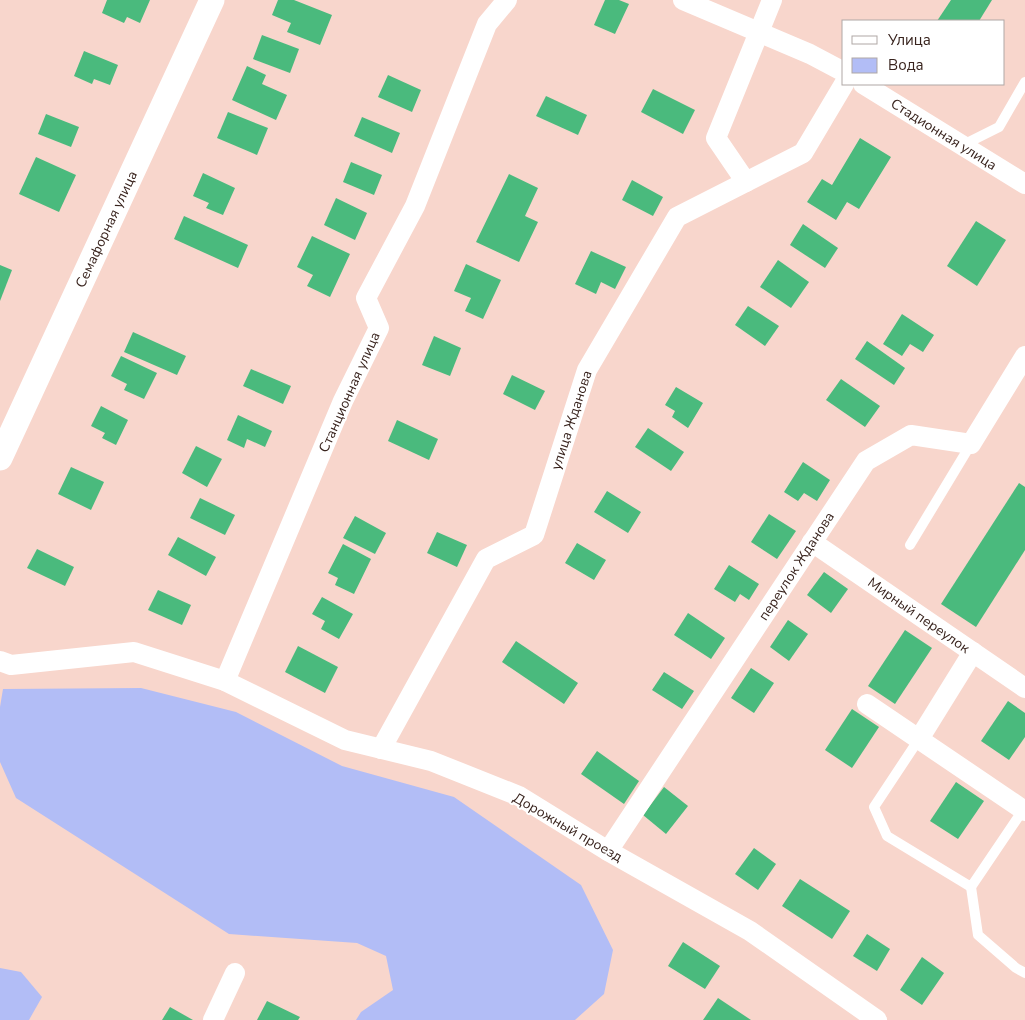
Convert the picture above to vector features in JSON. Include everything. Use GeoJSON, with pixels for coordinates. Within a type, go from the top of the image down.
{"type":"FeatureCollection","features":[{"type":"Feature","properties":{"kind":"street","name":"Семафорная улица"},"geometry":{"type":"LineString","coordinates":[[0,458],[212,0]]}},
{"type":"Feature","properties":{"kind":"street","name":"Станционная улица"},"geometry":{"type":"LineString","coordinates":[[225,681],[343,401],[379,328],[366,298],[415,206],[487,24],[507,0]]}},
{"type":"Feature","properties":{"kind":"street"},"geometry":{"type":"LineString","coordinates":[[683,0],[810,54],[842,71]]}},
{"type":"Feature","properties":{"kind":"street"},"geometry":{"type":"LineString","coordinates":[[746,182],[716,138],[772,0]]}},
{"type":"Feature","properties":{"kind":"street","name":"улица Жданова"},"geometry":{"type":"LineString","coordinates":[[381,749],[486,559],[534,535],[587,370],[677,218],[804,153],[843,85]]}},
{"type":"Feature","properties":{"kind":"street","name":"Стадионная улица"},"geometry":{"type":"LineString","coordinates":[[866,85],[1025,184]]}},
{"type":"Feature","properties":{"kind":"street"},"geometry":{"type":"LineString","coordinates":[[971,444],[1025,356]]}},
{"type":"Feature","properties":{"kind":"street","name":"переулок Жданова"},"geometry":{"type":"LineString","coordinates":[[608,851],[866,461],[911,435],[971,444]]}},
{"type":"Feature","properties":{"kind":"street","name":"Мирный переулок"},"geometry":{"type":"LineString","coordinates":[[812,542],[1025,688]]}},
{"type":"Feature","properties":{"kind":"street","name":"Дорожный проезд"},"geometry":{"type":"LineString","coordinates":[[0,661],[11,665],[134,652],[225,681],[345,740],[431,761],[519,796],[608,851],[750,931],[877,1020]]}},
{"type":"Feature","properties":{"kind":"street"},"geometry":{"type":"LineString","coordinates":[[919,739],[973,652]]}},
{"type":"Feature","properties":{"kind":"street"},"geometry":{"type":"LineString","coordinates":[[867,704],[1024,810]]}},
{"type":"Feature","properties":{"kind":"street"},"geometry":{"type":"LineString","coordinates":[[213,1020],[235,973]]}},
{"type":"Feature","properties":{"kind":"lane"},"geometry":{"type":"LineString","coordinates":[[963,145],[1000,127],[1025,82]]}},
{"type":"Feature","properties":{"kind":"lane"},"geometry":{"type":"LineString","coordinates":[[910,545],[971,444]]}},
{"type":"Feature","properties":{"kind":"lane"},"geometry":{"type":"LineString","coordinates":[[919,739],[874,807],[887,836],[971,887]]}},
{"type":"Feature","properties":{"kind":"lane"},"geometry":{"type":"LineString","coordinates":[[1024,810],[971,887],[978,935],[1016,968],[1025,972]]}},
{"type":"Feature","properties":{"kind":"water"},"geometry":{"type":"Polygon","coordinates":[[[141,688],[236,712],[342,766],[454,797],[581,885],[613,950],[604,994],[575,1020],[356,1020],[361,1012],[393,990],[386,956],[357,943],[229,934],[16,798],[0,762],[0,707],[3,689],[141,688]]]}},
{"type":"Feature","properties":{"kind":"water"},"geometry":{"type":"Polygon","coordinates":[[[0,968],[21,972],[42,997],[29,1020],[0,1020],[0,968]]]}},
{"type":"Feature","properties":{"kind":"building"},"geometry":{"type":"Polygon","coordinates":[[[107,0],[150,0],[140,23],[127,17],[124,23],[102,13],[107,0]]]}},
{"type":"Feature","properties":{"kind":"building"},"geometry":{"type":"Polygon","coordinates":[[[278,0],[294,0],[332,15],[320,45],[287,32],[291,23],[272,15],[278,0]]]}},
{"type":"Feature","properties":{"kind":"building"},"geometry":{"type":"Polygon","coordinates":[[[605,0],[619,0],[629,4],[615,34],[594,25],[605,0]]]}},
{"type":"Feature","properties":{"kind":"building"},"geometry":{"type":"Polygon","coordinates":[[[951,0],[992,0],[980,20],[938,20],[951,0]]]}},
{"type":"Feature","properties":{"kind":"building"},"geometry":{"type":"Polygon","coordinates":[[[262,35],[299,49],[290,73],[253,59],[262,35]]]}},
{"type":"Feature","properties":{"kind":"building"},"geometry":{"type":"Polygon","coordinates":[[[84,51],[118,65],[110,85],[94,79],[92,84],[74,76],[84,51]]]}},
{"type":"Feature","properties":{"kind":"building"},"geometry":{"type":"Polygon","coordinates":[[[247,66],[266,75],[262,84],[287,95],[276,120],[232,100],[247,66]]]}},
{"type":"Feature","properties":{"kind":"building"},"geometry":{"type":"Polygon","coordinates":[[[388,75],[421,90],[412,112],[378,97],[388,75]]]}},
{"type":"Feature","properties":{"kind":"building"},"geometry":{"type":"Polygon","coordinates":[[[653,89],[695,110],[683,134],[641,112],[653,89]]]}},
{"type":"Feature","properties":{"kind":"building"},"geometry":{"type":"Polygon","coordinates":[[[546,96],[587,115],[578,135],[536,116],[546,96]]]}},
{"type":"Feature","properties":{"kind":"building"},"geometry":{"type":"Polygon","coordinates":[[[228,112],[268,128],[257,155],[217,138],[228,112]]]}},
{"type":"Feature","properties":{"kind":"building"},"geometry":{"type":"Polygon","coordinates":[[[46,114],[79,127],[71,147],[38,134],[46,114]]]}},
{"type":"Feature","properties":{"kind":"building"},"geometry":{"type":"Polygon","coordinates":[[[362,117],[400,133],[392,153],[354,136],[362,117]]]}},
{"type":"Feature","properties":{"kind":"building"},"geometry":{"type":"Polygon","coordinates":[[[860,138],[891,157],[859,209],[847,202],[836,220],[807,202],[822,179],[832,185],[860,138]]]}},
{"type":"Feature","properties":{"kind":"building"},"geometry":{"type":"Polygon","coordinates":[[[36,157],[76,175],[59,212],[19,194],[36,157]]]}},
{"type":"Feature","properties":{"kind":"building"},"geometry":{"type":"Polygon","coordinates":[[[351,162],[382,175],[374,195],[343,182],[351,162]]]}},
{"type":"Feature","properties":{"kind":"building"},"geometry":{"type":"Polygon","coordinates":[[[203,173],[235,188],[223,215],[206,208],[209,203],[193,196],[203,173]]]}},
{"type":"Feature","properties":{"kind":"building"},"geometry":{"type":"Polygon","coordinates":[[[509,174],[538,188],[525,216],[538,222],[519,262],[476,242],[509,174]]]}},
{"type":"Feature","properties":{"kind":"building"},"geometry":{"type":"Polygon","coordinates":[[[632,180],[663,197],[653,216],[622,200],[632,180]]]}},
{"type":"Feature","properties":{"kind":"building"},"geometry":{"type":"Polygon","coordinates":[[[336,198],[367,213],[355,240],[324,225],[336,198]]]}},
{"type":"Feature","properties":{"kind":"building"},"geometry":{"type":"Polygon","coordinates":[[[184,216],[248,245],[238,268],[174,239],[184,216]]]}},
{"type":"Feature","properties":{"kind":"building"},"geometry":{"type":"Polygon","coordinates":[[[976,221],[1006,240],[977,286],[947,266],[976,221]]]}},
{"type":"Feature","properties":{"kind":"building"},"geometry":{"type":"Polygon","coordinates":[[[803,224],[838,248],[825,268],[790,245],[803,224]]]}},
{"type":"Feature","properties":{"kind":"building"},"geometry":{"type":"Polygon","coordinates":[[[312,236],[350,254],[330,297],[307,286],[313,275],[297,267],[312,236]]]}},
{"type":"Feature","properties":{"kind":"building"},"geometry":{"type":"Polygon","coordinates":[[[591,251],[626,267],[615,289],[601,282],[596,294],[575,284],[591,251]]]}},
{"type":"Feature","properties":{"kind":"building"},"geometry":{"type":"Polygon","coordinates":[[[778,260],[809,282],[791,308],[760,287],[778,260]]]}},
{"type":"Feature","properties":{"kind":"building"},"geometry":{"type":"Polygon","coordinates":[[[466,264],[501,280],[483,319],[465,311],[471,298],[454,291],[466,264]]]}},
{"type":"Feature","properties":{"kind":"building"},"geometry":{"type":"Polygon","coordinates":[[[0,265],[12,270],[0,301],[0,265]]]}},
{"type":"Feature","properties":{"kind":"building"},"geometry":{"type":"Polygon","coordinates":[[[748,306],[779,326],[765,346],[735,325],[748,306]]]}},
{"type":"Feature","properties":{"kind":"building"},"geometry":{"type":"Polygon","coordinates":[[[902,314],[934,335],[923,352],[910,344],[902,356],[883,344],[902,314]]]}},
{"type":"Feature","properties":{"kind":"building"},"geometry":{"type":"Polygon","coordinates":[[[133,332],[186,356],[177,375],[124,352],[133,332]]]}},
{"type":"Feature","properties":{"kind":"building"},"geometry":{"type":"Polygon","coordinates":[[[434,336],[461,348],[450,376],[422,365],[434,336]]]}},
{"type":"Feature","properties":{"kind":"building"},"geometry":{"type":"Polygon","coordinates":[[[867,341],[905,368],[894,385],[855,359],[867,341]]]}},
{"type":"Feature","properties":{"kind":"building"},"geometry":{"type":"Polygon","coordinates":[[[121,356],[157,373],[144,399],[124,390],[127,384],[111,376],[121,356]]]}},
{"type":"Feature","properties":{"kind":"building"},"geometry":{"type":"Polygon","coordinates":[[[251,369],[291,386],[283,404],[243,386],[251,369]]]}},
{"type":"Feature","properties":{"kind":"building"},"geometry":{"type":"Polygon","coordinates":[[[512,375],[545,391],[535,410],[503,394],[512,375]]]}},
{"type":"Feature","properties":{"kind":"building"},"geometry":{"type":"Polygon","coordinates":[[[841,379],[880,406],[865,427],[826,400],[841,379]]]}},
{"type":"Feature","properties":{"kind":"building"},"geometry":{"type":"Polygon","coordinates":[[[676,387],[703,403],[688,428],[672,417],[675,411],[665,405],[676,387]]]}},
{"type":"Feature","properties":{"kind":"building"},"geometry":{"type":"Polygon","coordinates":[[[101,406],[128,420],[116,445],[102,438],[105,433],[91,426],[101,406]]]}},
{"type":"Feature","properties":{"kind":"building"},"geometry":{"type":"Polygon","coordinates":[[[238,415],[272,431],[265,447],[247,439],[244,448],[227,440],[238,415]]]}},
{"type":"Feature","properties":{"kind":"building"},"geometry":{"type":"Polygon","coordinates":[[[397,420],[438,439],[429,460],[388,441],[397,420]]]}},
{"type":"Feature","properties":{"kind":"building"},"geometry":{"type":"Polygon","coordinates":[[[648,428],[684,452],[671,471],[635,447],[648,428]]]}},
{"type":"Feature","properties":{"kind":"building"},"geometry":{"type":"Polygon","coordinates":[[[196,446],[222,459],[207,487],[182,473],[196,446]]]}},
{"type":"Feature","properties":{"kind":"building"},"geometry":{"type":"Polygon","coordinates":[[[803,462],[830,480],[817,501],[804,493],[798,501],[784,492],[803,462]]]}},
{"type":"Feature","properties":{"kind":"building"},"geometry":{"type":"Polygon","coordinates":[[[71,467],[104,482],[91,510],[58,494],[71,467]]]}},
{"type":"Feature","properties":{"kind":"building"},"geometry":{"type":"Polygon","coordinates":[[[1019,483],[1025,487],[1025,550],[976,627],[941,604],[1019,483]]]}},
{"type":"Feature","properties":{"kind":"building"},"geometry":{"type":"Polygon","coordinates":[[[607,491],[641,512],[628,533],[594,512],[607,491]]]}},
{"type":"Feature","properties":{"kind":"building"},"geometry":{"type":"Polygon","coordinates":[[[200,498],[235,515],[225,535],[190,518],[200,498]]]}},
{"type":"Feature","properties":{"kind":"building"},"geometry":{"type":"Polygon","coordinates":[[[769,514],[796,531],[777,559],[751,542],[769,514]]]}},
{"type":"Feature","properties":{"kind":"building"},"geometry":{"type":"Polygon","coordinates":[[[355,516],[386,533],[375,554],[343,538],[355,516]]]}},
{"type":"Feature","properties":{"kind":"building"},"geometry":{"type":"Polygon","coordinates":[[[437,532],[467,545],[457,567],[427,553],[437,532]]]}},
{"type":"Feature","properties":{"kind":"building"},"geometry":{"type":"Polygon","coordinates":[[[178,537],[216,557],[206,576],[168,555],[178,537]]]}},
{"type":"Feature","properties":{"kind":"building"},"geometry":{"type":"Polygon","coordinates":[[[577,543],[606,560],[594,580],[565,563],[577,543]]]}},
{"type":"Feature","properties":{"kind":"building"},"geometry":{"type":"Polygon","coordinates":[[[343,544],[371,559],[354,594],[335,585],[338,578],[328,573],[343,544]]]}},
{"type":"Feature","properties":{"kind":"building"},"geometry":{"type":"Polygon","coordinates":[[[37,549],[74,567],[65,586],[27,568],[37,549]]]}},
{"type":"Feature","properties":{"kind":"building"},"geometry":{"type":"Polygon","coordinates":[[[729,565],[759,584],[749,600],[740,594],[735,602],[714,589],[729,565]]]}},
{"type":"Feature","properties":{"kind":"building"},"geometry":{"type":"Polygon","coordinates":[[[824,572],[848,589],[831,613],[807,595],[824,572]]]}},
{"type":"Feature","properties":{"kind":"building"},"geometry":{"type":"Polygon","coordinates":[[[158,590],[191,605],[182,625],[148,610],[158,590]]]}},
{"type":"Feature","properties":{"kind":"building"},"geometry":{"type":"Polygon","coordinates":[[[322,597],[353,614],[339,639],[321,629],[325,621],[312,614],[322,597]]]}},
{"type":"Feature","properties":{"kind":"building"},"geometry":{"type":"Polygon","coordinates":[[[688,613],[725,638],[711,659],[674,635],[688,613]]]}},
{"type":"Feature","properties":{"kind":"building"},"geometry":{"type":"Polygon","coordinates":[[[788,620],[808,634],[789,661],[770,647],[788,620]]]}},
{"type":"Feature","properties":{"kind":"building"},"geometry":{"type":"Polygon","coordinates":[[[905,630],[932,648],[895,704],[868,686],[905,630]]]}},
{"type":"Feature","properties":{"kind":"building"},"geometry":{"type":"Polygon","coordinates":[[[516,641],[578,683],[564,704],[502,662],[516,641]]]}},
{"type":"Feature","properties":{"kind":"building"},"geometry":{"type":"Polygon","coordinates":[[[298,646],[338,667],[325,693],[285,672],[298,646]]]}},
{"type":"Feature","properties":{"kind":"building"},"geometry":{"type":"Polygon","coordinates":[[[751,668],[774,683],[754,713],[731,698],[751,668]]]}},
{"type":"Feature","properties":{"kind":"building"},"geometry":{"type":"Polygon","coordinates":[[[664,672],[694,691],[682,709],[652,690],[664,672]]]}},
{"type":"Feature","properties":{"kind":"building"},"geometry":{"type":"Polygon","coordinates":[[[1008,701],[1025,713],[1025,737],[1009,760],[981,741],[1008,701]]]}},
{"type":"Feature","properties":{"kind":"building"},"geometry":{"type":"Polygon","coordinates":[[[852,709],[879,727],[852,768],[825,750],[852,709]]]}},
{"type":"Feature","properties":{"kind":"building"},"geometry":{"type":"Polygon","coordinates":[[[597,751],[639,781],[624,804],[581,774],[597,751]]]}},
{"type":"Feature","properties":{"kind":"building"},"geometry":{"type":"Polygon","coordinates":[[[956,782],[984,801],[958,839],[930,821],[956,782]]]}},
{"type":"Feature","properties":{"kind":"building"},"geometry":{"type":"Polygon","coordinates":[[[664,787],[688,806],[666,834],[643,815],[664,787]]]}},
{"type":"Feature","properties":{"kind":"building"},"geometry":{"type":"Polygon","coordinates":[[[754,848],[776,864],[758,890],[735,874],[754,848]]]}},
{"type":"Feature","properties":{"kind":"building"},"geometry":{"type":"Polygon","coordinates":[[[800,879],[850,911],[832,939],[782,906],[800,879]]]}},
{"type":"Feature","properties":{"kind":"building"},"geometry":{"type":"Polygon","coordinates":[[[867,934],[890,949],[877,971],[853,956],[867,934]]]}},
{"type":"Feature","properties":{"kind":"building"},"geometry":{"type":"Polygon","coordinates":[[[683,942],[720,966],[705,989],[668,966],[683,942]]]}},
{"type":"Feature","properties":{"kind":"building"},"geometry":{"type":"Polygon","coordinates":[[[922,957],[944,973],[922,1005],[900,990],[922,957]]]}},
{"type":"Feature","properties":{"kind":"building"},"geometry":{"type":"Polygon","coordinates":[[[718,998],[751,1020],[703,1020],[718,998]]]}},
{"type":"Feature","properties":{"kind":"building"},"geometry":{"type":"Polygon","coordinates":[[[267,1001],[300,1017],[298,1020],[257,1020],[267,1001]]]}},
{"type":"Feature","properties":{"kind":"building"},"geometry":{"type":"Polygon","coordinates":[[[170,1007],[193,1020],[162,1020],[170,1007]]]}}]}
